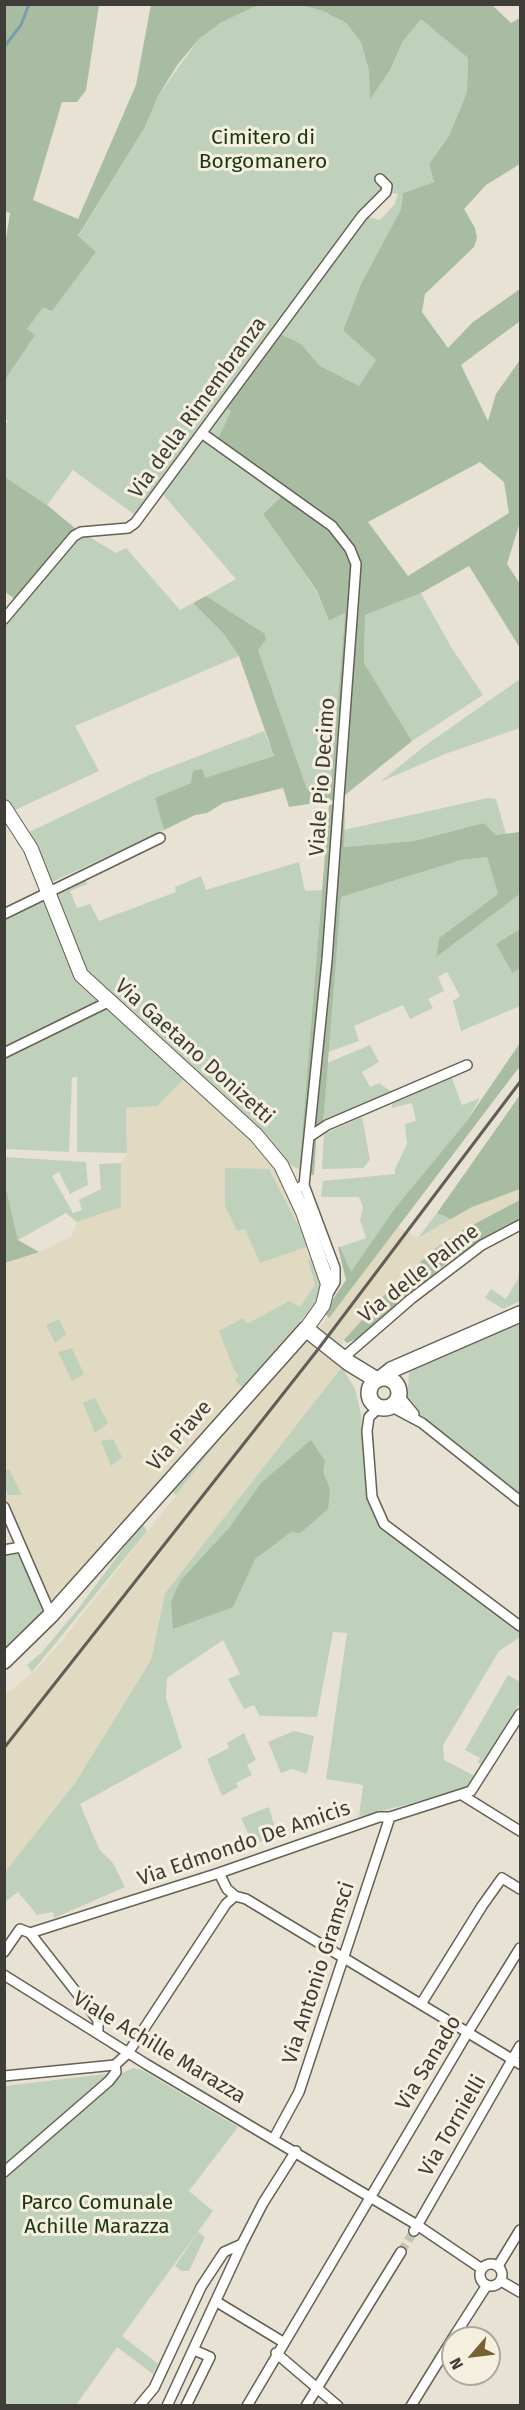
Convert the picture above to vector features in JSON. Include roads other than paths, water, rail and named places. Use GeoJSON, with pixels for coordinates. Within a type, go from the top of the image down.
{"type":"FeatureCollection","features":[{"type":"Feature","properties":{"kind":"main road"},"geometry":{"type":"LineString","coordinates":[[369,1395],[371,1386],[390,1370],[417,1361],[520,1314]]}},
{"type":"Feature","properties":{"kind":"main road"},"geometry":{"type":"LineString","coordinates":[[306,1329],[346,1361],[379,1379],[391,1380],[392,1399]]}},
{"type":"Feature","properties":{"kind":"main road","name":"Via Piave"},"geometry":{"type":"LineString","coordinates":[[4,1661],[51,1615],[306,1329]]}},
{"type":"Feature","properties":{"kind":"main road"},"geometry":{"type":"LineString","coordinates":[[346,1361],[373,1402],[392,1399]]}},
{"type":"Feature","properties":{"kind":"main road"},"geometry":{"type":"LineString","coordinates":[[392,1399],[402,1374],[417,1361]]}},
{"type":"Feature","properties":{"kind":"street","name":"Via della Rimembranza"},"geometry":{"type":"LineString","coordinates":[[4,619],[74,537],[81,532],[133,525],[203,434],[362,216],[387,190],[380,179]]}},
{"type":"Feature","properties":{"kind":"street","name":"Viale Pio Decimo"},"geometry":{"type":"LineString","coordinates":[[203,434],[332,526],[350,549],[356,564],[340,799],[309,1137],[299,1187]]}},
{"type":"Feature","properties":{"kind":"street","name":"Via Gaetano Donizetti"},"geometry":{"type":"LineString","coordinates":[[4,807],[22,831],[49,892],[81,975],[256,1135],[299,1187],[326,1273],[328,1294],[306,1329]]}},
{"type":"Feature","properties":{"kind":"street"},"geometry":{"type":"LineString","coordinates":[[4,914],[160,838]]}},
{"type":"Feature","properties":{"kind":"street"},"geometry":{"type":"LineString","coordinates":[[4,1053],[108,1002]]}},
{"type":"Feature","properties":{"kind":"street"},"geometry":{"type":"LineString","coordinates":[[309,1137],[327,1125],[467,1065]]}},
{"type":"Feature","properties":{"kind":"street","name":"Via delle Palme"},"geometry":{"type":"LineString","coordinates":[[346,1361],[411,1299],[482,1245],[520,1225]]}},
{"type":"Feature","properties":{"kind":"street"},"geometry":{"type":"LineString","coordinates":[[520,1501],[392,1399],[369,1417],[367,1428],[372,1497],[384,1524],[520,1626]]}},
{"type":"Feature","properties":{"kind":"street"},"geometry":{"type":"LineString","coordinates":[[4,1507],[51,1615]]}},
{"type":"Feature","properties":{"kind":"street"},"geometry":{"type":"LineString","coordinates":[[4,1550],[21,1547]]}},
{"type":"Feature","properties":{"kind":"street"},"geometry":{"type":"LineString","coordinates":[[520,1714],[466,1793],[520,1831]]}},
{"type":"Feature","properties":{"kind":"street","name":"Via Edmondo De Amicis"},"geometry":{"type":"LineString","coordinates":[[30,1933],[219,1873],[379,1817],[390,1816],[466,1793]]}},
{"type":"Feature","properties":{"kind":"street","name":"Via Antonio Gramsci"},"geometry":{"type":"LineString","coordinates":[[274,2138],[299,2092],[390,1816]]}},
{"type":"Feature","properties":{"kind":"street"},"geometry":{"type":"LineString","coordinates":[[219,1873],[227,1889],[235,1896],[246,1899],[516,2061]]}},
{"type":"Feature","properties":{"kind":"street"},"geometry":{"type":"LineString","coordinates":[[421,2004],[502,1878],[520,1889]]}},
{"type":"Feature","properties":{"kind":"street"},"geometry":{"type":"LineString","coordinates":[[4,2076],[115,2065],[128,2053],[226,1904],[235,1896]]}},
{"type":"Feature","properties":{"kind":"street"},"geometry":{"type":"LineString","coordinates":[[4,1952],[20,1929],[30,1933],[99,2020],[98,2033]]}},
{"type":"Feature","properties":{"kind":"street","name":"Via Sanado"},"geometry":{"type":"LineString","coordinates":[[247,2406],[276,2353],[520,1948]]}},
{"type":"Feature","properties":{"kind":"street","name":"Viale Achille Marazza"},"geometry":{"type":"LineString","coordinates":[[4,1975],[128,2053],[297,2151],[482,2270]]}},
{"type":"Feature","properties":{"kind":"street","name":"Via Tornielli"},"geometry":{"type":"LineString","coordinates":[[415,2228],[516,2061],[520,2046]]}},
{"type":"Feature","properties":{"kind":"street"},"geometry":{"type":"LineString","coordinates":[[4,2172],[109,2081],[116,2072],[115,2065]]}},
{"type":"Feature","properties":{"kind":"street"},"geometry":{"type":"LineString","coordinates":[[167,2406],[242,2244],[263,2204],[297,2151]]}},
{"type":"Feature","properties":{"kind":"street"},"geometry":{"type":"LineString","coordinates":[[498,2266],[520,2230]]}},
{"type":"Feature","properties":{"kind":"street"},"geometry":{"type":"LineString","coordinates":[[139,2406],[154,2388],[190,2310],[224,2252],[242,2244]]}},
{"type":"Feature","properties":{"kind":"street"},"geometry":{"type":"LineString","coordinates":[[306,2406],[401,2252]]}},
{"type":"Feature","properties":{"kind":"street"},"geometry":{"type":"LineString","coordinates":[[491,2264],[498,2266],[503,2274],[501,2280],[493,2286],[487,2285],[480,2277],[482,2270],[491,2264]]}},
{"type":"Feature","properties":{"kind":"street"},"geometry":{"type":"LineString","coordinates":[[501,2280],[520,2292]]}},
{"type":"Feature","properties":{"kind":"street"},"geometry":{"type":"LineString","coordinates":[[461,2326],[487,2285]]}},
{"type":"Feature","properties":{"kind":"street"},"geometry":{"type":"LineString","coordinates":[[217,2302],[283,2342]]}},
{"type":"Feature","properties":{"kind":"street"},"geometry":{"type":"LineString","coordinates":[[190,2310],[210,2316]]}},
{"type":"Feature","properties":{"kind":"street"},"geometry":{"type":"LineString","coordinates":[[186,2406],[210,2357],[194,2349]]}},
{"type":"Feature","properties":{"kind":"street"},"geometry":{"type":"LineString","coordinates":[[276,2353],[338,2406]]}},
{"type":"Feature","properties":{"kind":"street"},"geometry":{"type":"LineString","coordinates":[[411,2406],[441,2357]]}},
{"type":"Feature","properties":{"kind":"waterway"},"geometry":{"type":"LineString","coordinates":[[4,47],[21,25],[29,4]]}},
{"type":"Feature","properties":{"kind":"tunnel"},"geometry":{"type":"LineString","coordinates":[[401,2252],[414,2231]]}},
{"type":"Feature","properties":{"kind":"railway"},"geometry":{"type":"LineString","coordinates":[[4,1748],[316,1352],[520,1082]]}},
{"type":"Feature","properties":{"kind":"park label","name":"Cimitero di Borgomanero"},"geometry":{"type":"Point","coordinates":[263,150]}},
{"type":"Feature","properties":{"kind":"park label","name":"Parco Comunale Achille Marazza"},"geometry":{"type":"Point","coordinates":[97,2215]}}]}
